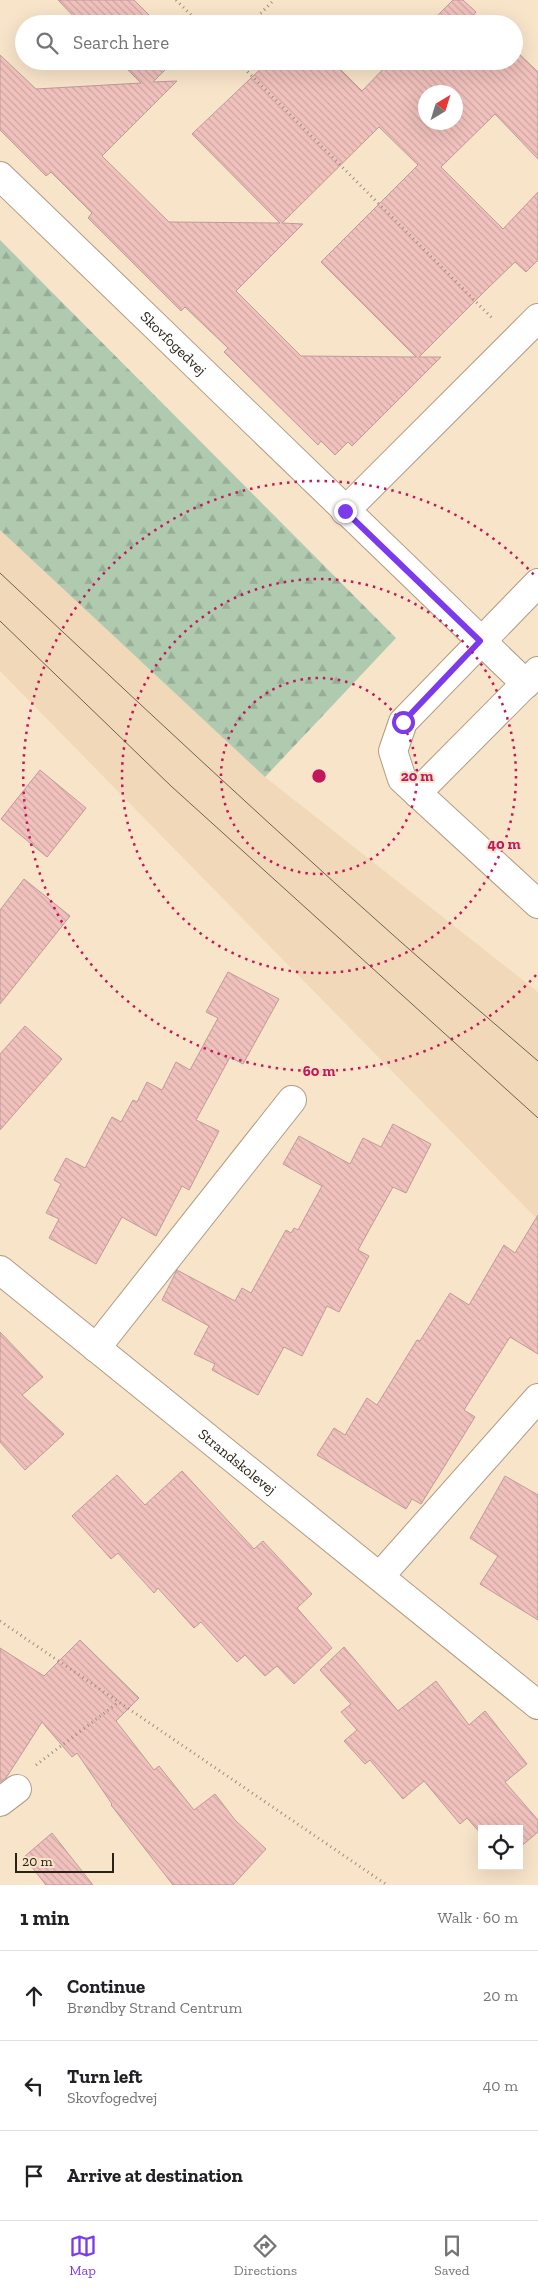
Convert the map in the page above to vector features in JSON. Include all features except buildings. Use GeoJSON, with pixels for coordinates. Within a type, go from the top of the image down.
{"type":"FeatureCollection","features":[{"type":"Feature","properties":{"kind":"street","name":"Skovfogedvej"},"geometry":{"type":"LineString","coordinates":[[0,176],[480,641],[532,677]]}},
{"type":"Feature","properties":{"kind":"street"},"geometry":{"type":"LineString","coordinates":[[345,511],[538,318]]}},
{"type":"Feature","properties":{"kind":"street"},"geometry":{"type":"LineString","coordinates":[[538,583],[403,722],[393,751],[402,779],[538,904]]}},
{"type":"Feature","properties":{"kind":"street"},"geometry":{"type":"LineString","coordinates":[[417,793],[532,677]]}},
{"type":"Feature","properties":{"kind":"street"},"geometry":{"type":"LineString","coordinates":[[96,1348],[292,1100]]}},
{"type":"Feature","properties":{"kind":"street","name":"Strandskolevej"},"geometry":{"type":"LineString","coordinates":[[0,1270],[538,1705]]}},
{"type":"Feature","properties":{"kind":"street"},"geometry":{"type":"LineString","coordinates":[[380,1576],[538,1398]]}},
{"type":"Feature","properties":{"kind":"path"},"geometry":{"type":"LineString","coordinates":[[176,0],[191,15]]}},
{"type":"Feature","properties":{"kind":"path"},"geometry":{"type":"LineString","coordinates":[[259,15],[274,0]]}},
{"type":"Feature","properties":{"kind":"path"},"geometry":{"type":"LineString","coordinates":[[246,70],[515,340]]}},
{"type":"Feature","properties":{"kind":"path"},"geometry":{"type":"LineString","coordinates":[[0,1621],[388,1885]]}},
{"type":"Feature","properties":{"kind":"path"},"geometry":{"type":"LineString","coordinates":[[8,1796],[28,1772],[120,1702]]}},
{"type":"Feature","properties":{"kind":"shaded area"},"geometry":{"type":"Polygon","coordinates":[[[0,530],[265,777],[538,992],[538,1220],[0,671],[0,530]]]}},
{"type":"Feature","properties":{"kind":"green space"},"geometry":{"type":"Polygon","coordinates":[[[0,240],[396,638],[265,777],[0,530],[0,240]]]}},
{"type":"Feature","properties":{"kind":"tram line"},"geometry":{"type":"LineString","coordinates":[[0,573],[333,881],[538,1061]]}},
{"type":"Feature","properties":{"kind":"tram line"},"geometry":{"type":"LineString","coordinates":[[0,621],[171,786],[538,1118]]}},
{"type":"Feature","properties":{"kind":"route"},"geometry":{"type":"LineString","coordinates":[[345,511],[480,641],[403,722]]}}]}
